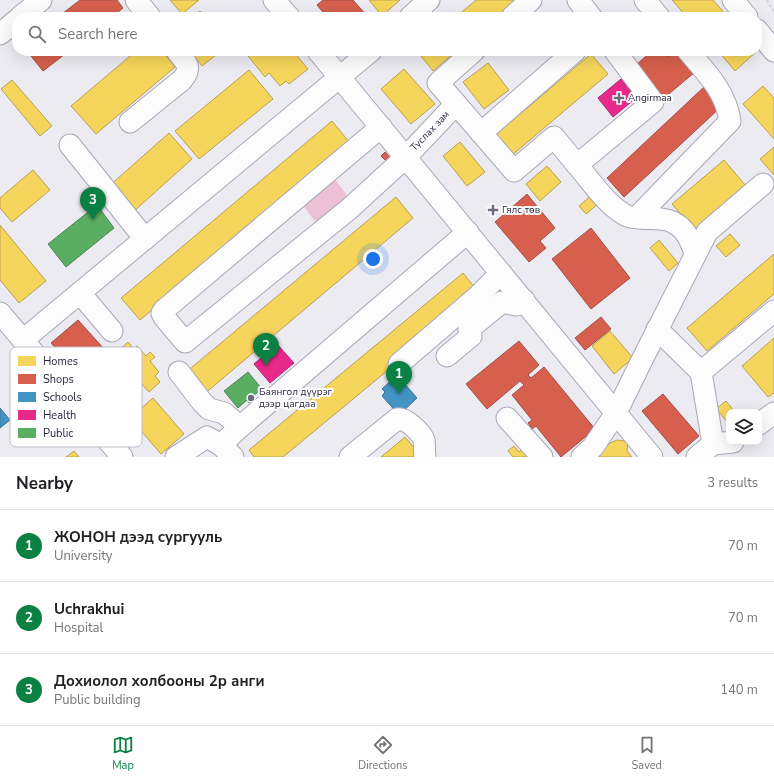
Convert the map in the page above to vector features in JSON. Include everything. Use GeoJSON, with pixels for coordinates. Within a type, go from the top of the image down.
{"type":"FeatureCollection","features":[{"type":"Feature","properties":{"kind":"street"},"geometry":{"type":"LineString","coordinates":[[26,12],[41,0]]}},
{"type":"Feature","properties":{"kind":"street"},"geometry":{"type":"LineString","coordinates":[[136,0],[146,12]]}},
{"type":"Feature","properties":{"kind":"street"},"geometry":{"type":"LineString","coordinates":[[274,0],[285,12]]}},
{"type":"Feature","properties":{"kind":"street"},"geometry":{"type":"LineString","coordinates":[[416,12],[429,0]]}},
{"type":"Feature","properties":{"kind":"street"},"geometry":{"type":"LineString","coordinates":[[517,12],[530,0]]}},
{"type":"Feature","properties":{"kind":"street"},"geometry":{"type":"LineString","coordinates":[[578,0],[587,12]]}},
{"type":"Feature","properties":{"kind":"street"},"geometry":{"type":"LineString","coordinates":[[645,0],[655,12]]}},
{"type":"Feature","properties":{"kind":"street"},"geometry":{"type":"LineString","coordinates":[[733,0],[743,12]]}},
{"type":"Feature","properties":{"kind":"street"},"geometry":{"type":"LineString","coordinates":[[0,34],[12,24]]}},
{"type":"Feature","properties":{"kind":"street"},"geometry":{"type":"LineString","coordinates":[[762,36],[774,51]]}},
{"type":"Feature","properties":{"kind":"street"},"geometry":{"type":"LineString","coordinates":[[130,122],[182,80],[187,74],[189,68],[181,56]]}},
{"type":"Feature","properties":{"kind":"street"},"geometry":{"type":"LineString","coordinates":[[322,56],[652,457]]}},
{"type":"Feature","properties":{"kind":"street"},"geometry":{"type":"LineString","coordinates":[[23,340],[341,78],[365,56]]}},
{"type":"Feature","properties":{"kind":"street"},"geometry":{"type":"LineString","coordinates":[[468,56],[438,83],[514,171],[554,137],[604,197],[614,206],[628,217],[637,217],[647,220],[661,219],[672,222],[682,228],[690,238],[695,254]]}},
{"type":"Feature","properties":{"kind":"street"},"geometry":{"type":"LineString","coordinates":[[481,133],[569,56]]}},
{"type":"Feature","properties":{"kind":"street"},"geometry":{"type":"LineString","coordinates":[[577,165],[653,102],[620,56]]}},
{"type":"Feature","properties":{"kind":"street"},"geometry":{"type":"LineString","coordinates":[[637,217],[730,121],[725,98],[692,56]]}},
{"type":"Feature","properties":{"kind":"street","name":"Туслах зам"},"geometry":{"type":"LineString","coordinates":[[381,127],[166,307],[162,313],[164,318],[186,342],[348,210],[406,157],[456,104]]}},
{"type":"Feature","properties":{"kind":"street"},"geometry":{"type":"LineString","coordinates":[[70,145],[145,239]]}},
{"type":"Feature","properties":{"kind":"street"},"geometry":{"type":"LineString","coordinates":[[582,457],[593,447],[616,413],[707,232],[763,184]]}},
{"type":"Feature","properties":{"kind":"street"},"geometry":{"type":"LineString","coordinates":[[176,457],[207,437],[227,451],[240,427],[468,232]]}},
{"type":"Feature","properties":{"kind":"street"},"geometry":{"type":"LineString","coordinates":[[399,364],[478,298],[501,272]]}},
{"type":"Feature","properties":{"kind":"street"},"geometry":{"type":"LineString","coordinates":[[80,293],[112,330]]}},
{"type":"Feature","properties":{"kind":"street"},"geometry":{"type":"LineString","coordinates":[[447,356],[471,336],[469,329],[502,302],[516,305],[524,300]]}},
{"type":"Feature","properties":{"kind":"street"},"geometry":{"type":"LineString","coordinates":[[701,372],[774,311]]}},
{"type":"Feature","properties":{"kind":"street"},"geometry":{"type":"LineString","coordinates":[[0,313],[29,347]]}},
{"type":"Feature","properties":{"kind":"street"},"geometry":{"type":"LineString","coordinates":[[657,329],[701,372],[723,443],[698,457]]}},
{"type":"Feature","properties":{"kind":"street"},"geometry":{"type":"LineString","coordinates":[[179,372],[209,409],[224,413],[240,427]]}},
{"type":"Feature","properties":{"kind":"street"},"geometry":{"type":"LineString","coordinates":[[762,422],[774,413]]}},
{"type":"Feature","properties":{"kind":"street"},"geometry":{"type":"LineString","coordinates":[[350,457],[396,419],[400,418],[410,423],[424,439],[424,457]]}},
{"type":"Feature","properties":{"kind":"street"},"geometry":{"type":"LineString","coordinates":[[507,418],[542,457]]}},
{"type":"Feature","properties":{"kind":"street"},"geometry":{"type":"LineString","coordinates":[[114,447],[122,457]]}},
{"type":"Feature","properties":{"kind":"path"},"geometry":{"type":"LineString","coordinates":[[767,0],[774,12]]}},
{"type":"Feature","properties":{"kind":"shaded area"},"geometry":{"type":"Polygon","coordinates":[[[333,177],[350,199],[317,224],[301,203],[333,177]]]}},
{"type":"Feature","properties":{"kind":"building: Homes"},"geometry":{"type":"Polygon","coordinates":[[[170,0],[199,0],[184,12],[180,12],[170,0]]]}},
{"type":"Feature","properties":{"kind":"building: Homes"},"geometry":{"type":"Polygon","coordinates":[[[369,0],[400,0],[386,12],[379,12],[369,0]]]}},
{"type":"Feature","properties":{"kind":"building: Homes"},"geometry":{"type":"Polygon","coordinates":[[[476,0],[517,0],[503,12],[462,12],[476,0]]]}},
{"type":"Feature","properties":{"kind":"building: Homes"},"geometry":{"type":"Polygon","coordinates":[[[672,0],[713,0],[724,12],[683,12],[672,0]]]}},
{"type":"Feature","properties":{"kind":"building: Homes"},"geometry":{"type":"Polygon","coordinates":[[[130,56],[166,56],[175,67],[96,134],[71,106],[130,56]]]}},
{"type":"Feature","properties":{"kind":"building: Homes"},"geometry":{"type":"Polygon","coordinates":[[[194,56],[215,56],[202,66],[194,56]]]}},
{"type":"Feature","properties":{"kind":"building: Homes"},"geometry":{"type":"Polygon","coordinates":[[[248,56],[297,56],[308,69],[289,84],[286,81],[280,86],[269,73],[265,77],[248,56]]]}},
{"type":"Feature","properties":{"kind":"building: Homes"},"geometry":{"type":"Polygon","coordinates":[[[421,56],[450,56],[433,71],[421,56]]]}},
{"type":"Feature","properties":{"kind":"building: Homes"},"geometry":{"type":"Polygon","coordinates":[[[589,56],[593,56],[608,74],[511,156],[494,136],[589,56]]]}},
{"type":"Feature","properties":{"kind":"building: Homes"},"geometry":{"type":"Polygon","coordinates":[[[722,56],[752,56],[735,71],[722,56]]]}},
{"type":"Feature","properties":{"kind":"building: Homes"},"geometry":{"type":"Polygon","coordinates":[[[488,63],[509,90],[484,109],[463,82],[488,63]]]}},
{"type":"Feature","properties":{"kind":"building: Homes"},"geometry":{"type":"Polygon","coordinates":[[[404,69],[435,104],[411,124],[381,89],[404,69]]]}},
{"type":"Feature","properties":{"kind":"building: Homes"},"geometry":{"type":"Polygon","coordinates":[[[249,70],[273,99],[199,159],[175,131],[249,70]]]}},
{"type":"Feature","properties":{"kind":"building: Homes"},"geometry":{"type":"Polygon","coordinates":[[[12,80],[52,126],[40,136],[1,89],[12,80]]]}},
{"type":"Feature","properties":{"kind":"building: Homes"},"geometry":{"type":"Polygon","coordinates":[[[763,86],[774,98],[774,139],[743,104],[763,86]]]}},
{"type":"Feature","properties":{"kind":"building: Homes"},"geometry":{"type":"Polygon","coordinates":[[[332,121],[350,143],[140,320],[121,298],[332,121]]]}},
{"type":"Feature","properties":{"kind":"building: Homes"},"geometry":{"type":"Polygon","coordinates":[[[169,133],[192,159],[132,213],[108,187],[169,133]]]}},
{"type":"Feature","properties":{"kind":"building: Homes"},"geometry":{"type":"Polygon","coordinates":[[[460,142],[485,172],[467,186],[443,156],[460,142]]]}},
{"type":"Feature","properties":{"kind":"building: Homes"},"geometry":{"type":"Polygon","coordinates":[[[774,147],[774,175],[760,159],[774,147]]]}},
{"type":"Feature","properties":{"kind":"building: Homes"},"geometry":{"type":"Polygon","coordinates":[[[724,160],[746,186],[694,230],[672,204],[724,160]]]}},
{"type":"Feature","properties":{"kind":"building: Homes"},"geometry":{"type":"Polygon","coordinates":[[[547,166],[561,182],[540,201],[526,184],[547,166]]]}},
{"type":"Feature","properties":{"kind":"building: Homes"},"geometry":{"type":"Polygon","coordinates":[[[33,170],[50,190],[12,222],[0,208],[0,198],[33,170]]]}},
{"type":"Feature","properties":{"kind":"building: Homes"},"geometry":{"type":"Polygon","coordinates":[[[592,195],[599,203],[586,214],[579,206],[592,195]]]}},
{"type":"Feature","properties":{"kind":"building: Homes"},"geometry":{"type":"Polygon","coordinates":[[[396,197],[413,218],[203,395],[185,373],[396,197]]]}},
{"type":"Feature","properties":{"kind":"building: Homes"},"geometry":{"type":"Polygon","coordinates":[[[0,225],[46,281],[19,303],[0,280],[0,225]]]}},
{"type":"Feature","properties":{"kind":"building: Homes"},"geometry":{"type":"Polygon","coordinates":[[[730,234],[740,245],[726,257],[716,246],[730,234]]]}},
{"type":"Feature","properties":{"kind":"building: Homes"},"geometry":{"type":"Polygon","coordinates":[[[659,240],[678,263],[669,271],[650,248],[659,240]]]}},
{"type":"Feature","properties":{"kind":"building: Homes"},"geometry":{"type":"Polygon","coordinates":[[[774,254],[774,294],[707,351],[687,328],[774,254]]]}},
{"type":"Feature","properties":{"kind":"building: Homes"},"geometry":{"type":"Polygon","coordinates":[[[463,273],[480,294],[283,457],[254,457],[249,450],[463,273]]]}},
{"type":"Feature","properties":{"kind":"building: Homes"},"geometry":{"type":"Polygon","coordinates":[[[610,331],[633,358],[614,374],[592,346],[610,331]]]}},
{"type":"Feature","properties":{"kind":"building: Homes"},"geometry":{"type":"Polygon","coordinates":[[[774,338],[774,393],[768,397],[742,366],[774,338]]]}},
{"type":"Feature","properties":{"kind":"building: Homes"},"geometry":{"type":"Polygon","coordinates":[[[128,342],[132,347],[123,347],[128,342]]]}},
{"type":"Feature","properties":{"kind":"building: Homes"},"geometry":{"type":"Polygon","coordinates":[[[142,352],[146,356],[150,352],[155,357],[150,361],[159,372],[155,376],[160,382],[149,392],[142,384],[142,352]]]}},
{"type":"Feature","properties":{"kind":"building: Homes"},"geometry":{"type":"Polygon","coordinates":[[[153,398],[184,434],[161,454],[142,432],[142,408],[153,398]]]}},
{"type":"Feature","properties":{"kind":"building: Homes"},"geometry":{"type":"Polygon","coordinates":[[[726,401],[733,409],[726,409],[726,421],[716,409],[726,401]]]}},
{"type":"Feature","properties":{"kind":"building: Homes"},"geometry":{"type":"Polygon","coordinates":[[[405,437],[422,457],[381,457],[405,437]]]}},
{"type":"Feature","properties":{"kind":"building: Homes"},"geometry":{"type":"Polygon","coordinates":[[[617,440],[628,443],[627,451],[632,457],[592,457],[610,443],[617,440]]]}},
{"type":"Feature","properties":{"kind":"building: Homes"},"geometry":{"type":"Polygon","coordinates":[[[514,446],[519,452],[526,446],[528,457],[513,457],[508,451],[514,446]]]}},
{"type":"Feature","properties":{"kind":"building: Homes"},"geometry":{"type":"Polygon","coordinates":[[[74,451],[79,457],[66,457],[74,451]]]}},
{"type":"Feature","properties":{"kind":"building: Shops"},"geometry":{"type":"Polygon","coordinates":[[[80,0],[117,0],[123,8],[118,12],[64,12],[80,0]]]}},
{"type":"Feature","properties":{"kind":"building: Shops"},"geometry":{"type":"Polygon","coordinates":[[[323,0],[353,0],[364,12],[323,12],[317,5],[323,0]]]}},
{"type":"Feature","properties":{"kind":"building: Shops"},"geometry":{"type":"Polygon","coordinates":[[[31,56],[62,56],[43,71],[31,56]]]}},
{"type":"Feature","properties":{"kind":"building: Shops"},"geometry":{"type":"Polygon","coordinates":[[[646,56],[691,56],[701,67],[664,98],[636,65],[646,56]]]}},
{"type":"Feature","properties":{"kind":"building: Shops"},"geometry":{"type":"Polygon","coordinates":[[[705,86],[723,105],[624,197],[607,178],[705,86]]]}},
{"type":"Feature","properties":{"kind":"building: Shops"},"geometry":{"type":"Polygon","coordinates":[[[385,152],[392,160],[388,163],[381,156],[385,152]]]}},
{"type":"Feature","properties":{"kind":"building: Shops"},"geometry":{"type":"Polygon","coordinates":[[[527,194],[555,228],[540,241],[546,248],[529,262],[495,222],[527,194]]]}},
{"type":"Feature","properties":{"kind":"building: Shops"},"geometry":{"type":"Polygon","coordinates":[[[591,228],[630,278],[591,309],[552,259],[591,228]]]}},
{"type":"Feature","properties":{"kind":"building: Shops"},"geometry":{"type":"Polygon","coordinates":[[[601,317],[611,329],[585,350],[575,338],[601,317]]]}},
{"type":"Feature","properties":{"kind":"building: Shops"},"geometry":{"type":"Polygon","coordinates":[[[78,320],[102,347],[55,347],[51,343],[78,320]]]}},
{"type":"Feature","properties":{"kind":"building: Shops"},"geometry":{"type":"Polygon","coordinates":[[[519,341],[539,365],[528,375],[531,378],[544,367],[595,429],[561,457],[536,426],[532,429],[528,423],[532,420],[512,395],[524,385],[520,381],[487,409],[466,384],[519,341]]]}},
{"type":"Feature","properties":{"kind":"building: Shops"},"geometry":{"type":"Polygon","coordinates":[[[663,394],[699,436],[678,454],[642,411],[663,394]]]}},
{"type":"Feature","properties":{"kind":"building: Schools"},"geometry":{"type":"Polygon","coordinates":[[[397,375],[417,398],[399,415],[382,396],[385,392],[382,389],[397,375]]]}},
{"type":"Feature","properties":{"kind":"building: Schools"},"geometry":{"type":"Polygon","coordinates":[[[0,408],[10,420],[0,428],[0,408]]]}},
{"type":"Feature","properties":{"kind":"building: Health"},"geometry":{"type":"Polygon","coordinates":[[[621,79],[636,98],[613,117],[598,98],[621,79]]]}},
{"type":"Feature","properties":{"kind":"building: Health"},"geometry":{"type":"Polygon","coordinates":[[[277,344],[294,363],[270,383],[254,364],[277,344]]]}},
{"type":"Feature","properties":{"kind":"building: Public"},"geometry":{"type":"Polygon","coordinates":[[[97,205],[114,228],[66,267],[48,244],[97,205]]]}},
{"type":"Feature","properties":{"kind":"building: Public"},"geometry":{"type":"Polygon","coordinates":[[[248,372],[262,389],[253,396],[255,399],[249,403],[247,400],[238,408],[224,391],[248,372]]]}},
{"type":"Feature","properties":{"kind":"place","name":"Angirmaa"},"geometry":{"type":"Point","coordinates":[619,98]}},
{"type":"Feature","properties":{"kind":"place","name":"Гялс төв"},"geometry":{"type":"Point","coordinates":[493,210]}},
{"type":"Feature","properties":{"kind":"place","name":"Дохиолол холбооны 2р анги"},"geometry":{"type":"Point","coordinates":[93,220]}},
{"type":"Feature","properties":{"kind":"place","name":"Uchrakhui"},"geometry":{"type":"Point","coordinates":[266,366]}},
{"type":"Feature","properties":{"kind":"place","name":"ЖОНОН дээд сургууль"},"geometry":{"type":"Point","coordinates":[399,394]}},
{"type":"Feature","properties":{"kind":"place","name":"Баянгол дүүрэг дээр цагдаа"},"geometry":{"type":"Point","coordinates":[251,398]}}]}
